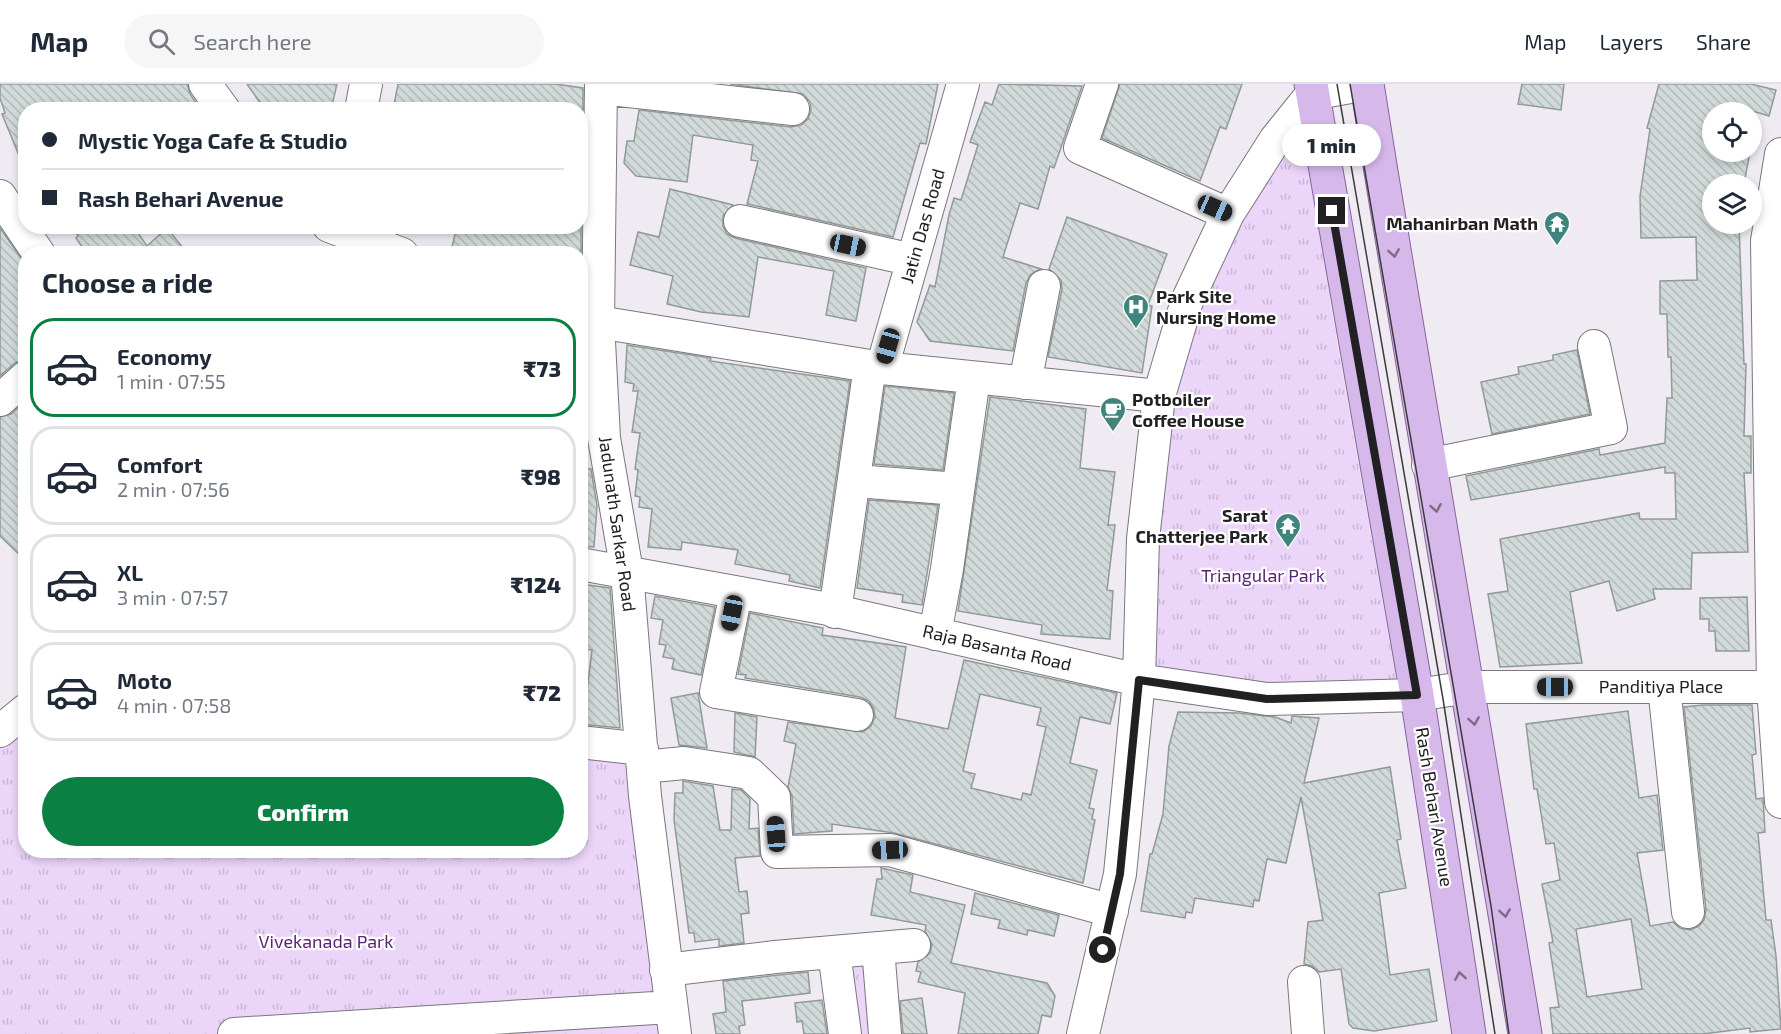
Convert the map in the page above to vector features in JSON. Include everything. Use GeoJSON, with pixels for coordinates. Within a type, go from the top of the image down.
{"type":"FeatureCollection","features":[{"type":"Feature","properties":{"kind":"main road"},"geometry":{"type":"LineString","coordinates":[[1367,84],[1428,465],[1468,687],[1525,1034]]}},
{"type":"Feature","properties":{"kind":"main road","name":"Rash Behari Avenue"},"geometry":{"type":"LineString","coordinates":[[1311,89],[1417,695],[1469,1034]]}},
{"type":"Feature","properties":{"kind":"street"},"geometry":{"type":"LineString","coordinates":[[205,84],[218,102]]}},
{"type":"Feature","properties":{"kind":"street"},"geometry":{"type":"LineString","coordinates":[[363,102],[366,84]]}},
{"type":"Feature","properties":{"kind":"street","name":"Jatin Das Road"},"geometry":{"type":"LineString","coordinates":[[836,612],[876,367],[913,260],[963,84]]}},
{"type":"Feature","properties":{"kind":"street"},"geometry":{"type":"LineString","coordinates":[[1102,84],[1080,148],[1228,213]]}},
{"type":"Feature","properties":{"kind":"street"},"geometry":{"type":"LineString","coordinates":[[1091,1032],[1120,874],[1139,680],[1143,539],[1159,396],[1187,301],[1228,213],[1275,140],[1311,89],[1367,84]]}},
{"type":"Feature","properties":{"kind":"street"},"geometry":{"type":"LineString","coordinates":[[601,86],[793,109]]}},
{"type":"Feature","properties":{"kind":"street","name":"Jadunath Sarkar Road"},"geometry":{"type":"LineString","coordinates":[[601,86],[589,319],[604,438],[627,572],[642,758],[673,1021]]}},
{"type":"Feature","properties":{"kind":"street"},"geometry":{"type":"LineString","coordinates":[[1781,154],[1767,241],[1781,802]]}},
{"type":"Feature","properties":{"kind":"street"},"geometry":{"type":"LineString","coordinates":[[2,205],[18,226]]}},
{"type":"Feature","properties":{"kind":"street"},"geometry":{"type":"LineString","coordinates":[[740,221],[913,260]]}},
{"type":"Feature","properties":{"kind":"street"},"geometry":{"type":"LineString","coordinates":[[24,234],[33,246]]}},
{"type":"Feature","properties":{"kind":"street"},"geometry":{"type":"LineString","coordinates":[[329,234],[373,246]]}},
{"type":"Feature","properties":{"kind":"street"},"geometry":{"type":"LineString","coordinates":[[1025,383],[1044,286]]}},
{"type":"Feature","properties":{"kind":"street"},"geometry":{"type":"LineString","coordinates":[[589,319],[876,367],[1159,396]]}},
{"type":"Feature","properties":{"kind":"street"},"geometry":{"type":"LineString","coordinates":[[1428,465],[1611,428],[1594,346]]}},
{"type":"Feature","properties":{"kind":"street"},"geometry":{"type":"LineString","coordinates":[[935,634],[947,569],[974,378]]}},
{"type":"Feature","properties":{"kind":"street"},"geometry":{"type":"LineString","coordinates":[[0,399],[18,384]]}},
{"type":"Feature","properties":{"kind":"street"},"geometry":{"type":"LineString","coordinates":[[856,481],[958,489]]}},
{"type":"Feature","properties":{"kind":"street","name":"Raja Basanta Road"},"geometry":{"type":"LineString","coordinates":[[588,565],[836,612],[1139,680],[1267,699],[1417,695]]}},
{"type":"Feature","properties":{"kind":"street"},"geometry":{"type":"LineString","coordinates":[[736,593],[716,692],[857,715]]}},
{"type":"Feature","properties":{"kind":"street","name":"Panditiya Place"},"geometry":{"type":"LineString","coordinates":[[1417,695],[1468,687],[1777,687]]}},
{"type":"Feature","properties":{"kind":"street"},"geometry":{"type":"LineString","coordinates":[[1664,687],[1688,912]]}},
{"type":"Feature","properties":{"kind":"street"},"geometry":{"type":"LineString","coordinates":[[0,731],[18,716]]}},
{"type":"Feature","properties":{"kind":"street"},"geometry":{"type":"LineString","coordinates":[[588,744],[642,758],[749,774],[774,797],[777,852],[890,850],[1112,911]]}},
{"type":"Feature","properties":{"kind":"street"},"geometry":{"type":"LineString","coordinates":[[666,970],[914,945]]}},
{"type":"Feature","properties":{"kind":"street"},"geometry":{"type":"LineString","coordinates":[[878,948],[885,1034]]}},
{"type":"Feature","properties":{"kind":"street"},"geometry":{"type":"LineString","coordinates":[[834,952],[845,1034]]}},
{"type":"Feature","properties":{"kind":"street"},"geometry":{"type":"LineString","coordinates":[[1304,982],[1308,1034]]}},
{"type":"Feature","properties":{"kind":"street"},"geometry":{"type":"LineString","coordinates":[[234,1034],[673,1021]]}},
{"type":"Feature","properties":{"kind":"green space","name":"Triangular Park"},"geometry":{"type":"Polygon","coordinates":[[[1305,117],[1330,302],[1401,708],[1145,676],[1166,399],[1234,218],[1305,117]]]}},
{"type":"Feature","properties":{"kind":"green space","name":"Vivekanada Park"},"geometry":{"type":"Polygon","coordinates":[[[18,723],[18,858],[588,858],[588,749],[628,757],[663,1034],[0,1034],[0,739],[18,723]]]}},
{"type":"Feature","properties":{"kind":"green space"},"geometry":{"type":"Polygon","coordinates":[[[876,953],[882,1034],[851,1034],[841,956],[876,953]]]}},
{"type":"Feature","properties":{"kind":"building"},"geometry":{"type":"Polygon","coordinates":[[[0,84],[187,84],[196,102],[18,102],[18,153],[2,114],[5,113],[0,98],[0,84]]]}},
{"type":"Feature","properties":{"kind":"building"},"geometry":{"type":"Polygon","coordinates":[[[247,84],[337,84],[333,102],[259,102],[247,84]]]}},
{"type":"Feature","properties":{"kind":"building"},"geometry":{"type":"Polygon","coordinates":[[[398,84],[555,84],[583,88],[583,102],[395,102],[398,84]]]}},
{"type":"Feature","properties":{"kind":"building"},"geometry":{"type":"Polygon","coordinates":[[[730,84],[938,84],[926,144],[920,143],[893,237],[747,204],[758,161],[751,160],[753,145],[693,135],[687,182],[636,176],[624,163],[627,141],[634,141],[639,110],[791,127],[801,125],[808,119],[811,110],[810,102],[803,94],[730,84]]]}},
{"type":"Feature","properties":{"kind":"building"},"geometry":{"type":"Polygon","coordinates":[[[999,84],[1082,86],[1054,168],[1050,166],[1038,209],[1020,203],[1003,257],[1041,269],[1031,274],[1026,283],[1013,351],[930,341],[917,322],[930,285],[935,287],[954,198],[961,200],[978,145],[970,142],[985,102],[992,105],[999,84]]]}},
{"type":"Feature","properties":{"kind":"building"},"geometry":{"type":"Polygon","coordinates":[[[1120,84],[1242,84],[1226,129],[1220,127],[1200,181],[1102,138],[1120,84]]]}},
{"type":"Feature","properties":{"kind":"building"},"geometry":{"type":"Polygon","coordinates":[[[1522,84],[1564,84],[1561,110],[1518,104],[1522,84]]]}},
{"type":"Feature","properties":{"kind":"building"},"geometry":{"type":"Polygon","coordinates":[[[1659,84],[1751,84],[1776,90],[1769,116],[1762,114],[1762,102],[1702,102],[1702,162],[1748,162],[1746,174],[1702,174],[1702,234],[1739,234],[1744,364],[1746,364],[1744,436],[1751,436],[1751,473],[1744,473],[1748,552],[1692,553],[1691,589],[1653,589],[1655,599],[1617,611],[1609,581],[1570,592],[1582,663],[1500,667],[1488,594],[1508,591],[1500,539],[1639,513],[1640,519],[1676,519],[1675,473],[1665,473],[1665,467],[1471,500],[1466,476],[1599,449],[1600,455],[1665,443],[1667,398],[1672,398],[1671,357],[1668,357],[1667,314],[1660,314],[1660,281],[1697,280],[1696,237],[1641,238],[1640,196],[1650,129],[1647,128],[1659,84]]]}},
{"type":"Feature","properties":{"kind":"building"},"geometry":{"type":"Polygon","coordinates":[[[670,189],[733,205],[723,216],[723,226],[727,234],[735,238],[866,268],[856,321],[826,315],[834,271],[758,257],[749,317],[701,312],[667,304],[673,276],[630,265],[638,232],[659,237],[670,189]]]}},
{"type":"Feature","properties":{"kind":"building"},"geometry":{"type":"Polygon","coordinates":[[[1067,217],[1167,254],[1148,305],[1152,306],[1142,373],[1048,357],[1062,289],[1061,280],[1049,269],[1067,217]]]}},
{"type":"Feature","properties":{"kind":"building"},"geometry":{"type":"Polygon","coordinates":[[[0,228],[18,254],[18,362],[0,376],[0,228]]]}},
{"type":"Feature","properties":{"kind":"building"},"geometry":{"type":"Polygon","coordinates":[[[77,234],[139,234],[147,246],[82,246],[76,238],[77,234]]]}},
{"type":"Feature","properties":{"kind":"building"},"geometry":{"type":"Polygon","coordinates":[[[160,234],[172,234],[182,246],[147,246],[160,234]]]}},
{"type":"Feature","properties":{"kind":"building"},"geometry":{"type":"Polygon","coordinates":[[[455,234],[581,234],[581,246],[452,246],[455,234]]]}},
{"type":"Feature","properties":{"kind":"building"},"geometry":{"type":"Polygon","coordinates":[[[627,345],[711,358],[710,361],[850,381],[820,588],[789,581],[790,575],[735,564],[738,550],[682,542],[681,550],[648,547],[652,509],[639,507],[640,497],[635,496],[638,470],[635,469],[640,433],[632,432],[638,391],[633,391],[634,384],[625,382],[627,345]]]}},
{"type":"Feature","properties":{"kind":"building"},"geometry":{"type":"Polygon","coordinates":[[[1577,350],[1590,414],[1492,434],[1481,382],[1519,374],[1518,367],[1553,360],[1553,355],[1577,350]]]}},
{"type":"Feature","properties":{"kind":"building"},"geometry":{"type":"Polygon","coordinates":[[[885,386],[954,393],[943,470],[874,464],[885,386]]]}},
{"type":"Feature","properties":{"kind":"building"},"geometry":{"type":"Polygon","coordinates":[[[990,397],[1086,409],[1080,468],[1115,472],[1108,525],[1115,525],[1107,590],[1113,591],[1110,639],[1041,634],[1042,625],[958,611],[990,397]]]}},
{"type":"Feature","properties":{"kind":"building"},"geometry":{"type":"Polygon","coordinates":[[[18,408],[18,553],[0,536],[0,417],[11,414],[18,408]]]}},
{"type":"Feature","properties":{"kind":"building"},"geometry":{"type":"Polygon","coordinates":[[[588,469],[591,469],[597,506],[594,547],[588,547],[588,469]]]}},
{"type":"Feature","properties":{"kind":"building"},"geometry":{"type":"Polygon","coordinates":[[[869,500],[938,505],[922,605],[902,602],[903,595],[857,588],[869,500]]]}},
{"type":"Feature","properties":{"kind":"building"},"geometry":{"type":"Polygon","coordinates":[[[588,585],[610,588],[620,728],[588,725],[588,682],[592,650],[588,649],[588,585]]]}},
{"type":"Feature","properties":{"kind":"building"},"geometry":{"type":"Polygon","coordinates":[[[655,596],[715,607],[701,675],[672,669],[674,659],[663,657],[666,645],[659,644],[663,620],[651,618],[655,596]]]}},
{"type":"Feature","properties":{"kind":"building"},"geometry":{"type":"Polygon","coordinates":[[[1747,597],[1749,651],[1716,651],[1715,631],[1709,631],[1709,619],[1700,619],[1700,598],[1747,597]]]}},
{"type":"Feature","properties":{"kind":"building"},"geometry":{"type":"Polygon","coordinates":[[[750,613],[823,628],[822,635],[906,647],[895,718],[948,729],[964,660],[1117,693],[1110,724],[1080,717],[1070,763],[1097,770],[1089,808],[1094,809],[1092,819],[1095,820],[1083,883],[894,833],[832,824],[832,831],[794,834],[792,796],[788,787],[796,744],[784,741],[788,722],[863,732],[871,726],[875,717],[874,709],[869,701],[860,697],[745,678],[746,675],[738,674],[750,613]],[[980,694],[963,771],[975,774],[971,788],[1021,800],[1023,793],[1031,795],[1046,727],[1037,725],[1041,708],[980,694]]]}},
{"type":"Feature","properties":{"kind":"building"},"geometry":{"type":"Polygon","coordinates":[[[698,693],[707,748],[679,745],[671,698],[698,693]]]}},
{"type":"Feature","properties":{"kind":"building"},"geometry":{"type":"Polygon","coordinates":[[[1752,705],[1756,754],[1752,755],[1756,799],[1763,798],[1765,832],[1758,833],[1766,920],[1771,920],[1776,956],[1781,1029],[1750,1032],[1750,1028],[1703,1034],[1553,1034],[1550,1008],[1559,1007],[1549,943],[1553,942],[1542,884],[1560,880],[1554,843],[1546,844],[1537,789],[1534,789],[1526,724],[1628,711],[1639,798],[1657,795],[1663,850],[1637,853],[1650,926],[1673,922],[1680,928],[1690,930],[1699,926],[1704,920],[1706,910],[1684,707],[1752,705]],[[1631,919],[1576,929],[1587,997],[1642,989],[1631,919]]]}},
{"type":"Feature","properties":{"kind":"building"},"geometry":{"type":"Polygon","coordinates":[[[1178,712],[1239,713],[1275,717],[1291,723],[1292,716],[1319,718],[1304,783],[1390,767],[1401,839],[1397,840],[1406,888],[1379,893],[1390,975],[1429,969],[1437,1021],[1374,1031],[1353,1028],[1349,1024],[1341,969],[1319,972],[1312,966],[1304,964],[1308,922],[1323,920],[1301,797],[1286,863],[1267,859],[1259,901],[1254,900],[1253,907],[1195,898],[1192,913],[1186,912],[1185,918],[1141,911],[1150,854],[1152,854],[1163,814],[1169,746],[1178,712]]]}},
{"type":"Feature","properties":{"kind":"building"},"geometry":{"type":"Polygon","coordinates":[[[735,713],[757,717],[755,757],[734,752],[735,713]]]}},
{"type":"Feature","properties":{"kind":"building"},"geometry":{"type":"Polygon","coordinates":[[[683,781],[713,786],[720,830],[731,830],[732,789],[741,790],[750,799],[749,829],[758,828],[760,856],[735,858],[739,892],[747,891],[749,913],[741,914],[744,943],[719,946],[719,939],[695,942],[694,933],[689,933],[674,820],[675,793],[683,793],[683,781]]]}},
{"type":"Feature","properties":{"kind":"building"},"geometry":{"type":"Polygon","coordinates":[[[881,868],[913,875],[910,892],[965,905],[951,963],[1047,983],[1055,996],[1051,1017],[1042,1015],[1038,1034],[958,1034],[965,993],[918,982],[921,972],[916,971],[918,962],[930,953],[932,944],[925,931],[926,925],[871,915],[877,879],[882,879],[881,868]]]}},
{"type":"Feature","properties":{"kind":"building"},"geometry":{"type":"Polygon","coordinates":[[[975,893],[1059,915],[1054,936],[1028,930],[1027,935],[998,928],[1000,920],[971,914],[975,893]]]}},
{"type":"Feature","properties":{"kind":"building"},"geometry":{"type":"Polygon","coordinates":[[[808,972],[810,993],[742,1001],[745,1025],[739,1026],[740,1034],[716,1034],[713,1014],[726,1012],[723,981],[808,972]]]}},
{"type":"Feature","properties":{"kind":"building"},"geometry":{"type":"Polygon","coordinates":[[[922,998],[927,1034],[903,1034],[900,1001],[922,998]]]}},
{"type":"Feature","properties":{"kind":"building"},"geometry":{"type":"Polygon","coordinates":[[[822,1000],[827,1034],[804,1034],[802,1021],[797,1022],[795,1003],[822,1000]]]}},
{"type":"Feature","properties":{"kind":"tram line"},"geometry":{"type":"LineString","coordinates":[[1337,84],[1443,699],[1495,1034]]}},
{"type":"Feature","properties":{"kind":"tram line"},"geometry":{"type":"LineString","coordinates":[[1350,84],[1491,906],[1509,1034]]}},
{"type":"Feature","properties":{"kind":"place","name":"Mahanirban Math"},"geometry":{"type":"Point","coordinates":[1557,247]}},
{"type":"Feature","properties":{"kind":"place","name":"Park Site Nursing Home"},"geometry":{"type":"Point","coordinates":[1136,330]}},
{"type":"Feature","properties":{"kind":"place","name":"Potboiler Coffee House"},"geometry":{"type":"Point","coordinates":[1113,433]}},
{"type":"Feature","properties":{"kind":"place","name":"Sarat Chatterjee Park"},"geometry":{"type":"Point","coordinates":[1288,549]}},
{"type":"Feature","properties":{"kind":"route"},"geometry":{"type":"LineString","coordinates":[[1103,950],[1120,874],[1139,680],[1267,699],[1417,695],[1332,211]]}}]}
